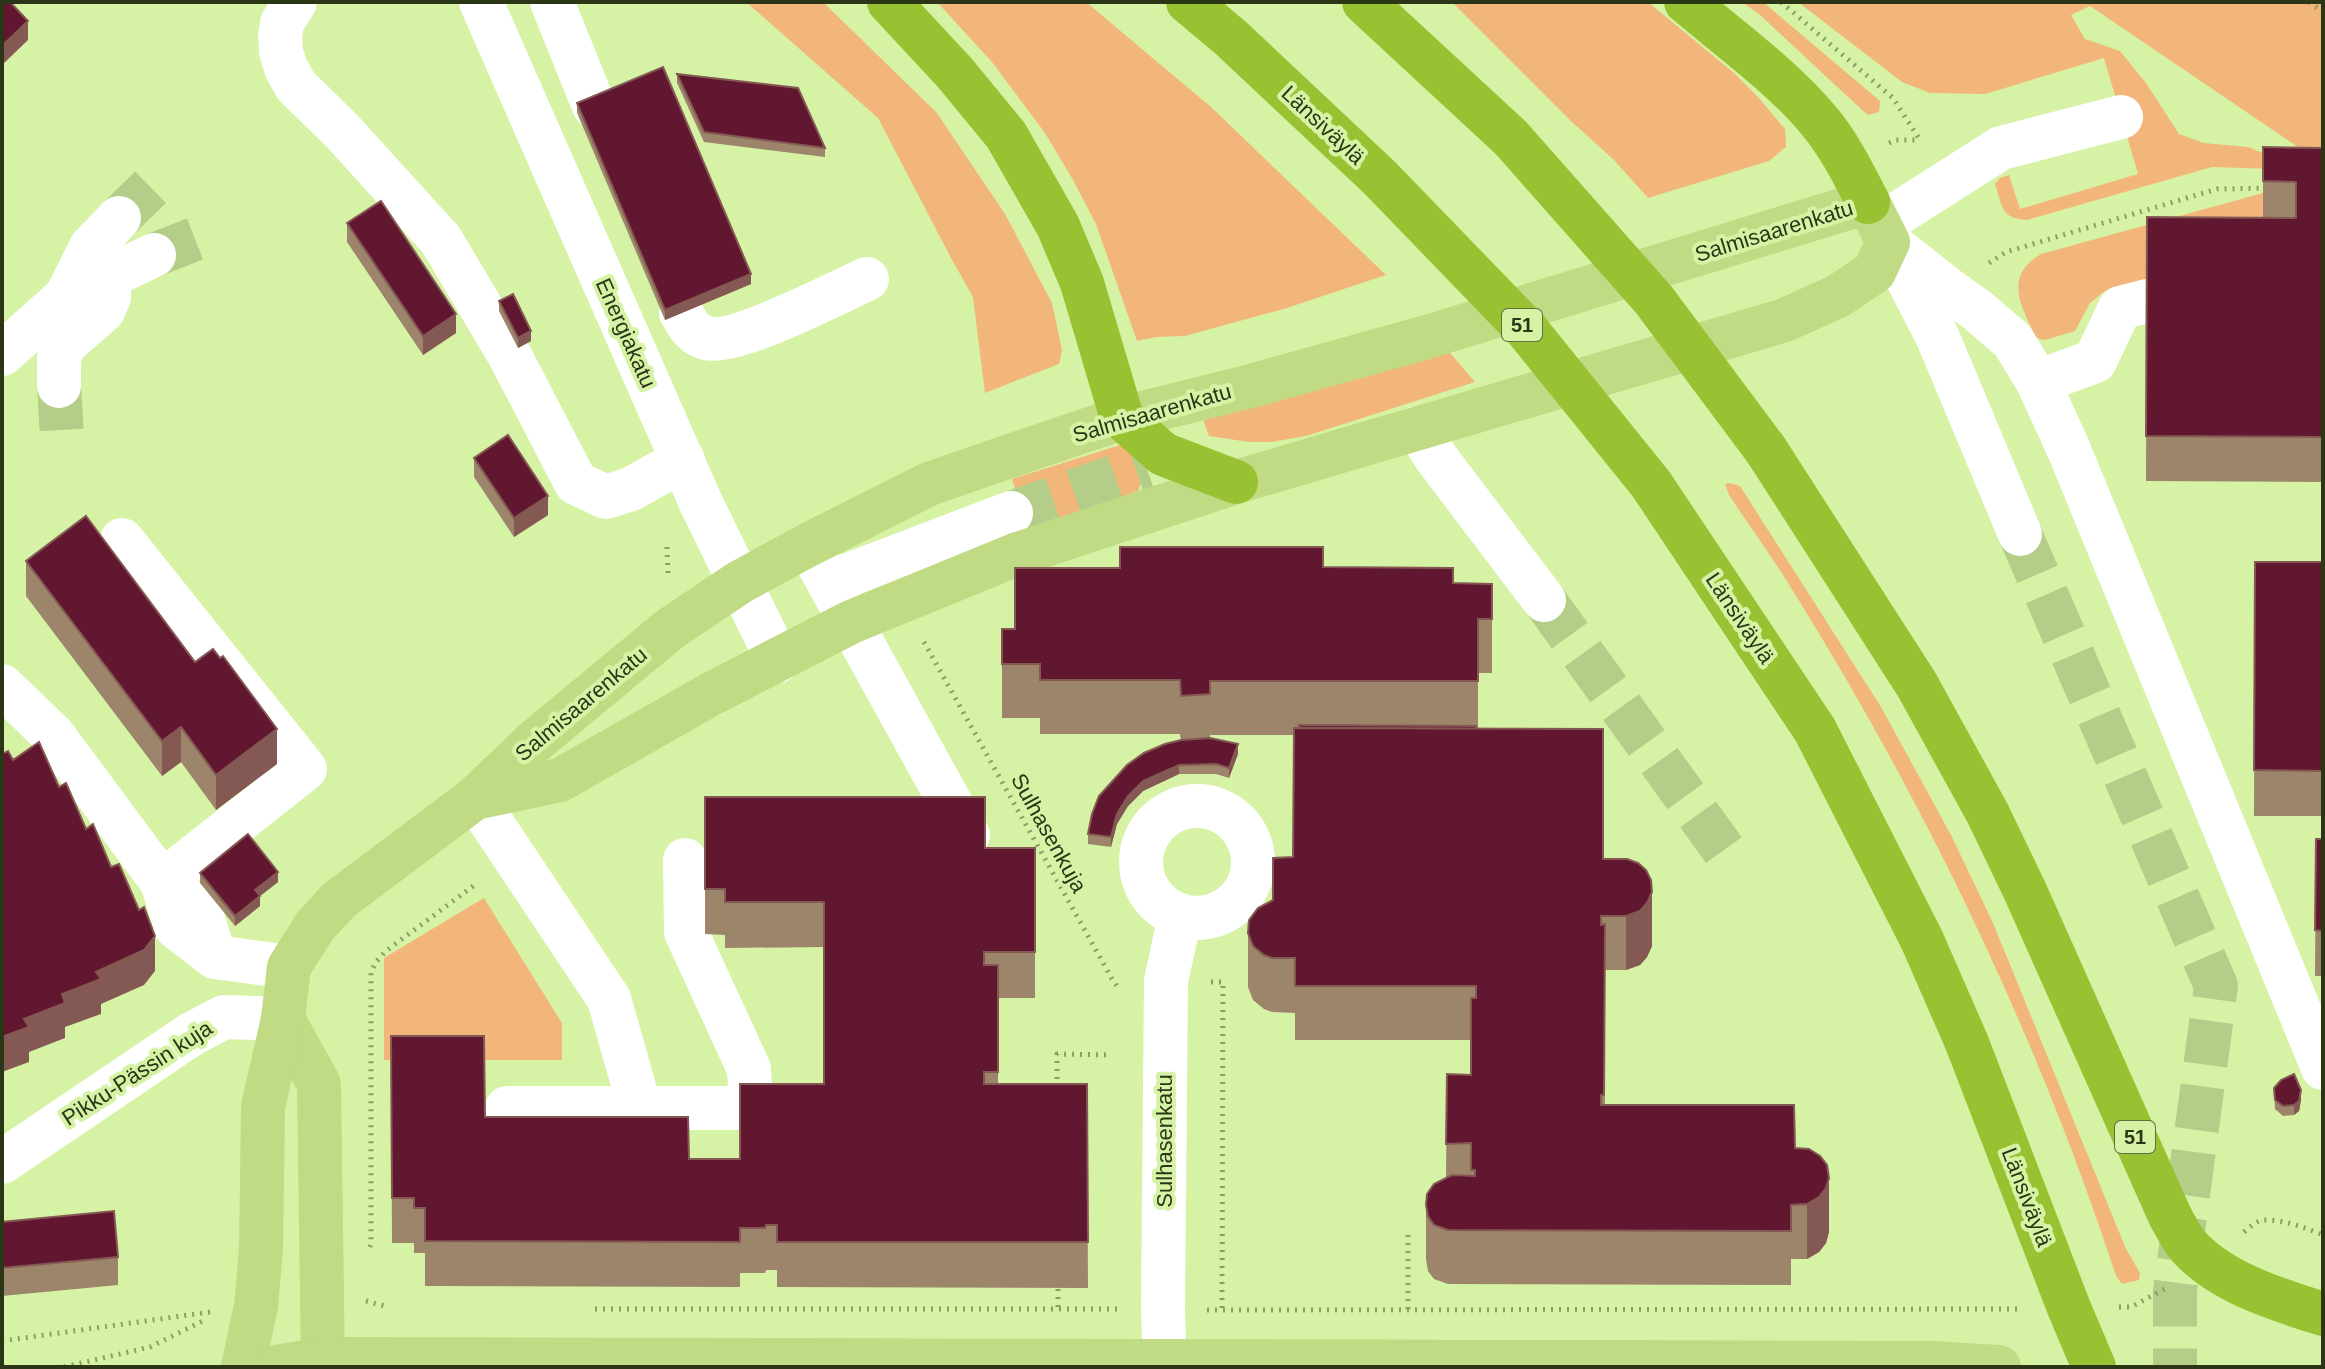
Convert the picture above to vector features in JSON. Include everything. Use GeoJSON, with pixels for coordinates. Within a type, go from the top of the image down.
{"type":"FeatureCollection","features":[{"type":"Feature","properties":{"kind":"highway"},"geometry":{"type":"LineString","coordinates":[[889,2],[955,73],[1006,135],[1058,226],[1082,283],[1122,418],[1163,454],[1236,482]]}},
{"type":"Feature","properties":{"kind":"highway","name":"Länsiväylä"},"geometry":{"type":"LineString","coordinates":[[1188,2],[1231,38],[1380,178],[1526,329],[1651,484],[1815,730],[1915,926],[1967,1043],[2094,1367]]}},
{"type":"Feature","properties":{"kind":"highway","name":"51"},"geometry":{"type":"LineString","coordinates":[[1364,2],[1511,138],[1654,300],[1766,450],[1917,685],[1988,814],[2170,1216],[2187,1245],[2205,1262],[2241,1283],[2323,1314]]}},
{"type":"Feature","properties":{"kind":"highway"},"geometry":{"type":"LineString","coordinates":[[1686,2],[1801,100],[1846,160],[1879,223]]}},
{"type":"Feature","properties":{"kind":"main road","name":"Salmisaarenkatu"},"geometry":{"type":"LineString","coordinates":[[243,1367],[256,1306],[261,1249],[263,1107],[283,1019],[289,967],[315,926],[339,900],[475,798],[535,741],[670,629],[740,582],[819,564],[929,484],[1122,418],[1879,223],[1874,272],[1838,296],[1785,320],[1236,482],[1015,555],[851,622],[711,694],[560,780],[475,798]]}},
{"type":"Feature","properties":{"kind":"main road"},"geometry":{"type":"LineString","coordinates":[[283,1019],[319,1084],[323,1363]]}},
{"type":"Feature","properties":{"kind":"main road"},"geometry":{"type":"LineString","coordinates":[[276,1367],[323,1363],[729,1359],[1166,1365],[1901,1362],[1999,1367]]}},
{"type":"Feature","properties":{"kind":"street"},"geometry":{"type":"LineString","coordinates":[[295,2],[282,23],[280,36],[286,68],[296,86],[343,132],[441,240],[510,356],[576,483],[606,497],[631,489],[683,460]]}},
{"type":"Feature","properties":{"kind":"street","name":"Energiakatu"},"geometry":{"type":"LineString","coordinates":[[481,2],[701,503],[778,661]]}},
{"type":"Feature","properties":{"kind":"street"},"geometry":{"type":"LineString","coordinates":[[552,2],[594,106]]}},
{"type":"Feature","properties":{"kind":"street"},"geometry":{"type":"LineString","coordinates":[[1879,223],[2001,148],[2121,117]]}},
{"type":"Feature","properties":{"kind":"street"},"geometry":{"type":"LineString","coordinates":[[66,297],[91,247],[119,218]]}},
{"type":"Feature","properties":{"kind":"street"},"geometry":{"type":"LineString","coordinates":[[1879,223],[1949,290],[2013,341],[2038,382],[2069,450],[2323,1068]]}},
{"type":"Feature","properties":{"kind":"street"},"geometry":{"type":"LineString","coordinates":[[1879,223],[1938,338],[2020,534]]}},
{"type":"Feature","properties":{"kind":"street"},"geometry":{"type":"LineString","coordinates":[[2,354],[66,297],[154,255]]}},
{"type":"Feature","properties":{"kind":"street"},"geometry":{"type":"LineString","coordinates":[[59,386],[59,357],[65,344],[103,311],[109,297],[109,276]]}},
{"type":"Feature","properties":{"kind":"street"},"geometry":{"type":"LineString","coordinates":[[681,313],[692,332],[721,339],[744,334],[867,279]]}},
{"type":"Feature","properties":{"kind":"street"},"geometry":{"type":"LineString","coordinates":[[2038,382],[2095,361],[2120,308],[2147,301]]}},
{"type":"Feature","properties":{"kind":"street"},"geometry":{"type":"LineString","coordinates":[[1417,428],[1544,600]]}},
{"type":"Feature","properties":{"kind":"street"},"geometry":{"type":"LineString","coordinates":[[968,835],[819,564],[1011,513]]}},
{"type":"Feature","properties":{"kind":"street"},"geometry":{"type":"LineString","coordinates":[[122,540],[305,769],[162,882]]}},
{"type":"Feature","properties":{"kind":"street"},"geometry":{"type":"LineString","coordinates":[[2,686],[53,735],[162,882],[200,910],[215,957],[289,967]]}},
{"type":"Feature","properties":{"kind":"street"},"geometry":{"type":"LineString","coordinates":[[475,798],[609,999],[640,1108]]}},
{"type":"Feature","properties":{"kind":"street"},"geometry":{"type":"LineString","coordinates":[[507,1108],[751,1108],[749,1069],[686,932],[685,860]]}},
{"type":"Feature","properties":{"kind":"street","name":"Sulhasenkatu"},"geometry":{"type":"LineString","coordinates":[[1166,1365],[1163,1310],[1166,981],[1180,916]]}},
{"type":"Feature","properties":{"kind":"street","name":"Pikku-Pässin kuja"},"geometry":{"type":"LineString","coordinates":[[2,1162],[190,1035],[224,1017],[283,1019]]}},
{"type":"Feature","properties":{"kind":"path"},"geometry":{"type":"LineString","coordinates":[[1781,2],[1893,98],[1920,140]]}},
{"type":"Feature","properties":{"kind":"path"},"geometry":{"type":"LineString","coordinates":[[2309,2],[2323,12]]}},
{"type":"Feature","properties":{"kind":"path"},"geometry":{"type":"LineString","coordinates":[[2006,252],[2217,189],[2278,188]]}},
{"type":"Feature","properties":{"kind":"path","name":"Sulhasenkuja"},"geometry":{"type":"LineString","coordinates":[[917,631],[1112,979],[1165,1042]]}},
{"type":"Feature","properties":{"kind":"path"},"geometry":{"type":"LineString","coordinates":[[371,972],[371,1244]]}},
{"type":"Feature","properties":{"kind":"path"},"geometry":{"type":"LineString","coordinates":[[1166,981],[1223,982],[1222,1310],[1922,1310]]}},
{"type":"Feature","properties":{"kind":"path"},"geometry":{"type":"LineString","coordinates":[[1057,1100],[1057,1054],[1111,1055]]}},
{"type":"Feature","properties":{"kind":"path"},"geometry":{"type":"LineString","coordinates":[[2256,1222],[2267,1220],[2305,1227],[2323,1235]]}},
{"type":"Feature","properties":{"kind":"path"},"geometry":{"type":"LineString","coordinates":[[1408,1229],[1408,1309]]}},
{"type":"Feature","properties":{"kind":"path"},"geometry":{"type":"LineString","coordinates":[[1058,1272],[1058,1309]]}},
{"type":"Feature","properties":{"kind":"path"},"geometry":{"type":"LineString","coordinates":[[585,1310],[1108,1309]]}},
{"type":"Feature","properties":{"kind":"path"},"geometry":{"type":"LineString","coordinates":[[2,1341],[224,1310],[150,1347],[64,1367]]}},
{"type":"Feature","properties":{"kind":"shaded area"},"geometry":{"type":"Polygon","coordinates":[[[746,2],[823,2],[937,113],[1005,214],[1052,303],[1062,350],[1059,364],[985,393],[973,297],[878,118],[746,2]]]}},
{"type":"Feature","properties":{"kind":"shaded area"},"geometry":{"type":"Polygon","coordinates":[[[937,2],[1086,2],[1211,107],[1386,275],[1287,308],[1185,336],[1137,341],[1096,224],[1073,180],[1045,133],[992,62],[937,2]]]}},
{"type":"Feature","properties":{"kind":"shaded area"},"geometry":{"type":"Polygon","coordinates":[[[1452,2],[1648,2],[1734,73],[1758,97],[1785,129],[1786,147],[1769,161],[1648,198],[1614,160],[1452,2]]]}},
{"type":"Feature","properties":{"kind":"shaded area"},"geometry":{"type":"Polygon","coordinates":[[[1742,2],[1763,2],[1880,101],[1879,112],[1868,115],[1742,2]]]}},
{"type":"Feature","properties":{"kind":"shaded area"},"geometry":{"type":"Polygon","coordinates":[[[1798,2],[2323,2],[2323,162],[2090,6],[2071,15],[2085,39],[2120,51],[2146,83],[2179,134],[2204,143],[2248,147],[2304,170],[2212,167],[2027,220],[2018,219],[2004,210],[1995,184],[2000,178],[2009,175],[2020,209],[2138,174],[2104,58],[1985,94],[1930,93],[1902,82],[1798,2]]]}},
{"type":"Feature","properties":{"kind":"shaded area"},"geometry":{"type":"Polygon","coordinates":[[[2263,193],[2263,226],[2147,285],[2117,287],[2102,293],[2090,303],[2075,331],[2045,340],[2036,338],[2021,304],[2019,283],[2022,272],[2041,254],[2263,193]]]}},
{"type":"Feature","properties":{"kind":"shaded area"},"geometry":{"type":"Polygon","coordinates":[[[1445,347],[1475,382],[1306,436],[1272,442],[1209,436],[1203,419],[1445,347]]]}},
{"type":"Feature","properties":{"kind":"shaded area"},"geometry":{"type":"Polygon","coordinates":[[[1123,444],[1129,446],[1141,483],[1138,491],[1028,530],[1012,479],[1123,444]]]}},
{"type":"Feature","properties":{"kind":"shaded area"},"geometry":{"type":"Polygon","coordinates":[[[1725,484],[1740,486],[1881,707],[1951,835],[1993,923],[2126,1249],[2140,1273],[2139,1280],[2122,1284],[2116,1276],[2051,1098],[1975,924],[1889,755],[1793,591],[1729,495],[1725,484]]]}},
{"type":"Feature","properties":{"kind":"shaded area"},"geometry":{"type":"Polygon","coordinates":[[[484,898],[562,1023],[562,1060],[384,1060],[384,958],[484,898]]]}},
{"type":"Feature","properties":{"kind":"building"},"geometry":{"type":"Polygon","coordinates":[[[2,2],[10,2],[28,21],[2,46],[2,2]]]}},
{"type":"Feature","properties":{"kind":"building"},"geometry":{"type":"Polygon","coordinates":[[[663,67],[751,274],[665,310],[577,103],[663,67]]]}},
{"type":"Feature","properties":{"kind":"building"},"geometry":{"type":"Polygon","coordinates":[[[677,74],[798,88],[825,148],[704,132],[677,74]]]}},
{"type":"Feature","properties":{"kind":"building"},"geometry":{"type":"Polygon","coordinates":[[[2263,147],[2323,148],[2323,437],[2146,436],[2147,217],[2296,218],[2296,182],[2263,181],[2263,147]]]}},
{"type":"Feature","properties":{"kind":"building"},"geometry":{"type":"Polygon","coordinates":[[[381,201],[456,314],[423,336],[347,223],[381,201]]]}},
{"type":"Feature","properties":{"kind":"building"},"geometry":{"type":"Polygon","coordinates":[[[513,294],[531,331],[518,338],[499,301],[513,294]]]}},
{"type":"Feature","properties":{"kind":"building"},"geometry":{"type":"Polygon","coordinates":[[[508,435],[548,496],[514,518],[474,458],[508,435]]]}},
{"type":"Feature","properties":{"kind":"building"},"geometry":{"type":"Polygon","coordinates":[[[86,516],[195,662],[213,649],[220,658],[223,656],[277,729],[216,775],[181,727],[162,741],[26,561],[86,516]]]}},
{"type":"Feature","properties":{"kind":"building"},"geometry":{"type":"Polygon","coordinates":[[[1120,547],[1323,547],[1323,567],[1453,568],[1453,583],[1492,584],[1492,619],[1478,619],[1478,681],[1210,681],[1210,694],[1181,696],[1180,680],[1040,680],[1040,664],[1002,664],[1002,629],[1015,629],[1015,568],[1120,568],[1120,547]]]}},
{"type":"Feature","properties":{"kind":"building"},"geometry":{"type":"Polygon","coordinates":[[[2255,562],[2323,562],[2323,771],[2254,770],[2255,562]]]}},
{"type":"Feature","properties":{"kind":"building"},"geometry":{"type":"Polygon","coordinates":[[[1299,725],[1476,726],[1476,729],[1299,728],[1299,725]]]}},
{"type":"Feature","properties":{"kind":"building"},"geometry":{"type":"Polygon","coordinates":[[[1294,728],[1603,729],[1603,859],[1627,859],[1638,863],[1651,880],[1652,892],[1640,911],[1626,916],[1601,916],[1601,925],[1605,924],[1604,1095],[1601,1095],[1601,1105],[1794,1105],[1795,1148],[1809,1149],[1820,1156],[1827,1165],[1829,1178],[1819,1197],[1807,1204],[1791,1205],[1791,1231],[1448,1230],[1434,1225],[1426,1205],[1427,1194],[1434,1184],[1452,1175],[1475,1176],[1475,1170],[1471,1170],[1471,1143],[1446,1144],[1447,1074],[1471,1075],[1471,998],[1476,998],[1476,986],[1295,986],[1295,958],[1272,958],[1253,946],[1248,933],[1249,920],[1258,908],[1273,900],[1273,858],[1293,857],[1294,728]]]}},
{"type":"Feature","properties":{"kind":"building"},"geometry":{"type":"Polygon","coordinates":[[[1210,738],[1238,744],[1229,768],[1216,764],[1179,765],[1143,781],[1128,796],[1117,814],[1111,837],[1088,834],[1099,796],[1127,765],[1165,744],[1210,738]]]}},
{"type":"Feature","properties":{"kind":"building"},"geometry":{"type":"Polygon","coordinates":[[[39,742],[59,787],[66,783],[86,829],[93,824],[111,867],[119,864],[139,910],[144,907],[155,936],[144,950],[96,972],[101,979],[62,994],[65,1003],[24,1019],[29,1027],[2,1037],[2,754],[8,751],[13,760],[39,742]]]}},
{"type":"Feature","properties":{"kind":"building"},"geometry":{"type":"Polygon","coordinates":[[[705,797],[985,797],[985,848],[1035,848],[1035,952],[984,952],[984,965],[998,965],[998,1072],[984,1072],[984,1084],[1087,1084],[1088,1242],[777,1242],[777,1225],[740,1228],[740,1242],[425,1241],[425,1208],[414,1208],[414,1198],[392,1198],[391,1036],[484,1036],[485,1117],[688,1117],[689,1159],[740,1159],[740,1084],[824,1084],[824,902],[725,902],[725,889],[705,889],[705,797]]]}},
{"type":"Feature","properties":{"kind":"building"},"geometry":{"type":"Polygon","coordinates":[[[248,834],[278,872],[255,890],[260,896],[235,916],[200,873],[248,834]]]}},
{"type":"Feature","properties":{"kind":"building"},"geometry":{"type":"Polygon","coordinates":[[[2316,839],[2323,839],[2323,931],[2315,930],[2316,839]]]}},
{"type":"Feature","properties":{"kind":"building"},"geometry":{"type":"Polygon","coordinates":[[[2294,1074],[2301,1090],[2299,1101],[2283,1106],[2275,1100],[2274,1088],[2281,1080],[2294,1074]]]}},
{"type":"Feature","properties":{"kind":"building"},"geometry":{"type":"Polygon","coordinates":[[[114,1211],[118,1257],[2,1268],[2,1222],[114,1211]]]}},
{"type":"Feature","properties":{"kind":"tunnel"},"geometry":{"type":"LineString","coordinates":[[119,218],[157,181]]}},
{"type":"Feature","properties":{"kind":"tunnel"},"geometry":{"type":"LineString","coordinates":[[154,255],[205,235]]}},
{"type":"Feature","properties":{"kind":"tunnel"},"geometry":{"type":"LineString","coordinates":[[59,386],[62,437]]}},
{"type":"Feature","properties":{"kind":"tunnel"},"geometry":{"type":"LineString","coordinates":[[1011,513],[1146,466]]}},
{"type":"Feature","properties":{"kind":"tunnel"},"geometry":{"type":"LineString","coordinates":[[2020,534],[2216,986],[2175,1291],[2175,1367]]}},
{"type":"Feature","properties":{"kind":"tunnel"},"geometry":{"type":"LineString","coordinates":[[1544,600],[1731,860]]}}]}
